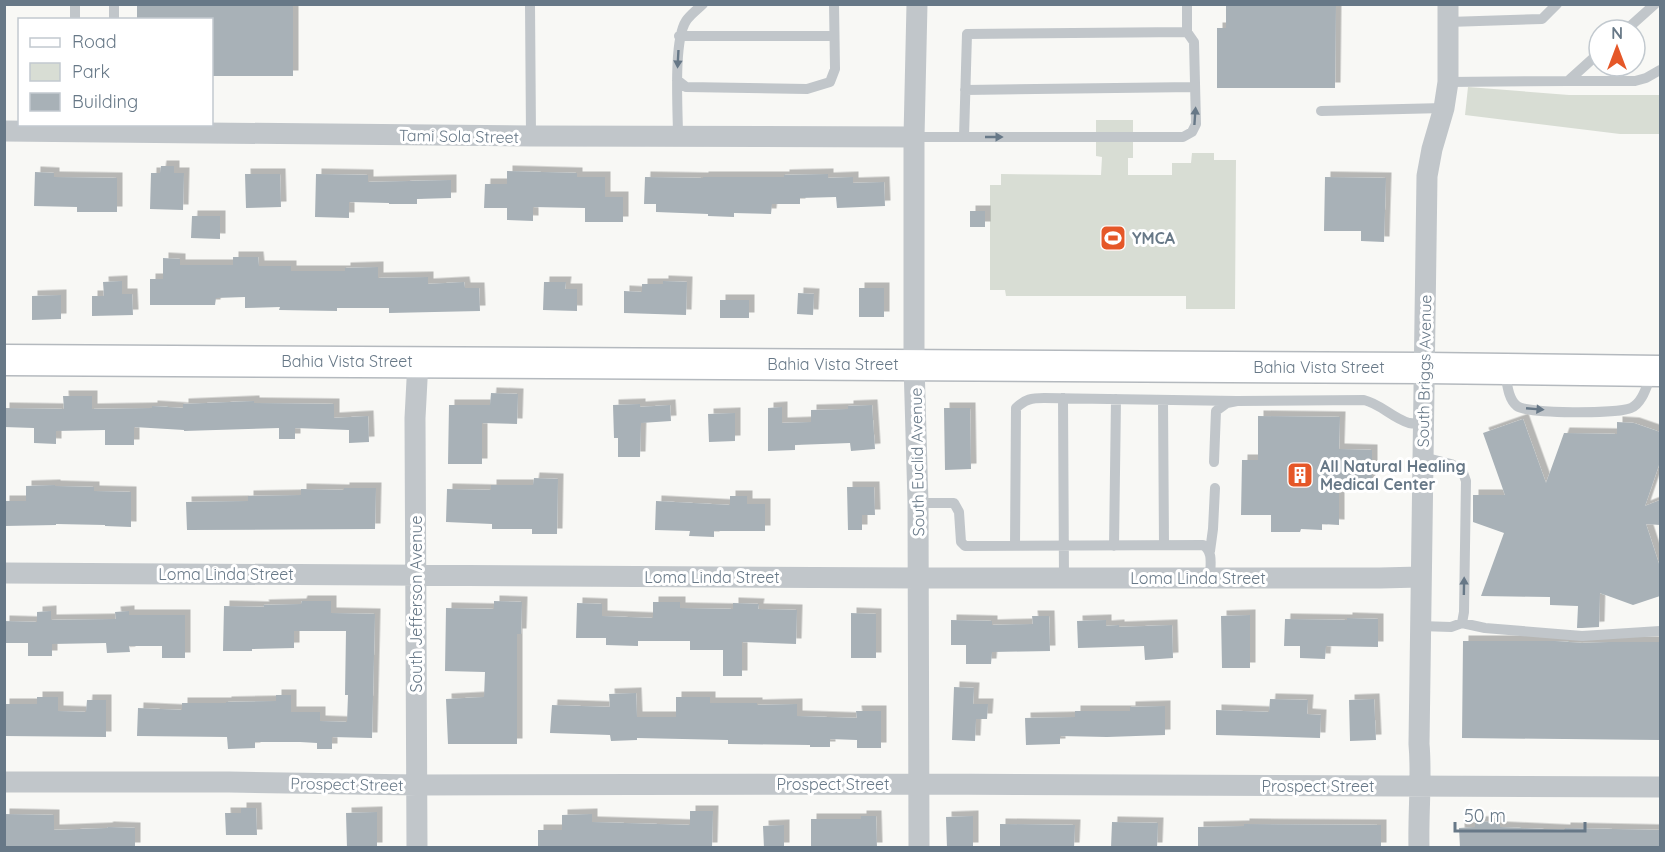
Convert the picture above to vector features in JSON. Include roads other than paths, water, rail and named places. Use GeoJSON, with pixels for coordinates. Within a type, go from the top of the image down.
{"type":"FeatureCollection","features":[{"type":"Feature","properties":{"kind":"street","name":"South Euclid Avenue"},"geometry":{"type":"LineString","coordinates":[[917,4],[914,136],[914,364],[918,503],[919,848]]}},
{"type":"Feature","properties":{"kind":"street","name":"South Briggs Avenue"},"geometry":{"type":"LineString","coordinates":[[1419,848],[1420,577],[1427,177],[1448,82],[1448,13]]}},
{"type":"Feature","properties":{"kind":"street","name":"Tami Sola Street"},"geometry":{"type":"LineString","coordinates":[[4,131],[531,136],[914,136]]}},
{"type":"Feature","properties":{"kind":"street","name":"Bahia Vista Street"},"geometry":{"type":"LineString","coordinates":[[4,360],[914,364],[1657,371]]}},
{"type":"Feature","properties":{"kind":"street","name":"South Jefferson Avenue"},"geometry":{"type":"LineString","coordinates":[[417,848],[415,418],[418,362]]}},
{"type":"Feature","properties":{"kind":"street","name":"Loma Linda Street"},"geometry":{"type":"LineString","coordinates":[[4,573],[918,578],[1420,577]]}},
{"type":"Feature","properties":{"kind":"street","name":"Prospect Street"},"geometry":{"type":"LineString","coordinates":[[4,782],[1660,787]]}},
{"type":"Feature","properties":{"kind":"lane"},"geometry":{"type":"LineString","coordinates":[[530,4],[531,136]]}},
{"type":"Feature","properties":{"kind":"lane"},"geometry":{"type":"LineString","coordinates":[[678,136],[677,80],[680,36],[686,21],[703,4]]}},
{"type":"Feature","properties":{"kind":"lane"},"geometry":{"type":"LineString","coordinates":[[677,80],[686,87],[807,89],[830,82],[835,69],[834,4]]}},
{"type":"Feature","properties":{"kind":"lane"},"geometry":{"type":"LineString","coordinates":[[914,136],[1183,137],[1192,132],[1196,124],[1194,42],[1187,32],[1186,4]]}},
{"type":"Feature","properties":{"kind":"lane"},"geometry":{"type":"LineString","coordinates":[[1448,13],[1542,19],[1557,4]]}},
{"type":"Feature","properties":{"kind":"lane"},"geometry":{"type":"LineString","coordinates":[[1639,18],[1655,4]]}},
{"type":"Feature","properties":{"kind":"lane"},"geometry":{"type":"LineString","coordinates":[[964,137],[967,34],[1187,32]]}},
{"type":"Feature","properties":{"kind":"lane"},"geometry":{"type":"LineString","coordinates":[[680,36],[834,36]]}},
{"type":"Feature","properties":{"kind":"lane"},"geometry":{"type":"LineString","coordinates":[[1568,81],[1587,64]]}},
{"type":"Feature","properties":{"kind":"lane"},"geometry":{"type":"LineString","coordinates":[[1448,82],[1635,81],[1660,70]]}},
{"type":"Feature","properties":{"kind":"lane"},"geometry":{"type":"LineString","coordinates":[[965,90],[1195,87]]}},
{"type":"Feature","properties":{"kind":"lane"},"geometry":{"type":"LineString","coordinates":[[1320,111],[1444,108]]}},
{"type":"Feature","properties":{"kind":"lane"},"geometry":{"type":"LineString","coordinates":[[1504,369],[1511,399],[1518,407],[1533,410],[1603,413],[1633,408],[1640,401],[1657,371]]}},
{"type":"Feature","properties":{"kind":"lane"},"geometry":{"type":"LineString","coordinates":[[1063,398],[1064,578]]}},
{"type":"Feature","properties":{"kind":"lane"},"geometry":{"type":"LineString","coordinates":[[1015,546],[1016,408],[1029,399],[1364,400],[1374,402],[1404,421],[1424,424]]}},
{"type":"Feature","properties":{"kind":"lane"},"geometry":{"type":"LineString","coordinates":[[1114,546],[1116,399]]}},
{"type":"Feature","properties":{"kind":"lane"},"geometry":{"type":"LineString","coordinates":[[1163,400],[1164,545]]}},
{"type":"Feature","properties":{"kind":"lane"},"geometry":{"type":"LineString","coordinates":[[1214,462],[1216,411],[1227,403],[1237,401]]}},
{"type":"Feature","properties":{"kind":"lane"},"geometry":{"type":"LineString","coordinates":[[1423,457],[1451,464],[1462,470],[1466,481],[1462,623]]}},
{"type":"Feature","properties":{"kind":"lane"},"geometry":{"type":"LineString","coordinates":[[1210,578],[1215,488]]}},
{"type":"Feature","properties":{"kind":"lane"},"geometry":{"type":"LineString","coordinates":[[918,503],[954,503],[959,512],[961,542],[965,546],[1203,545],[1210,551]]}},
{"type":"Feature","properties":{"kind":"lane"},"geometry":{"type":"LineString","coordinates":[[1420,626],[1451,627],[1462,623],[1485,628],[1582,636],[1660,631]]}},
{"type":"Feature","properties":{"kind":"place","name":"YMCA"},"geometry":{"type":"Point","coordinates":[1113,238]}},
{"type":"Feature","properties":{"kind":"place","name":"All Natural Healing Medical Center"},"geometry":{"type":"Point","coordinates":[1300,475]}}]}
